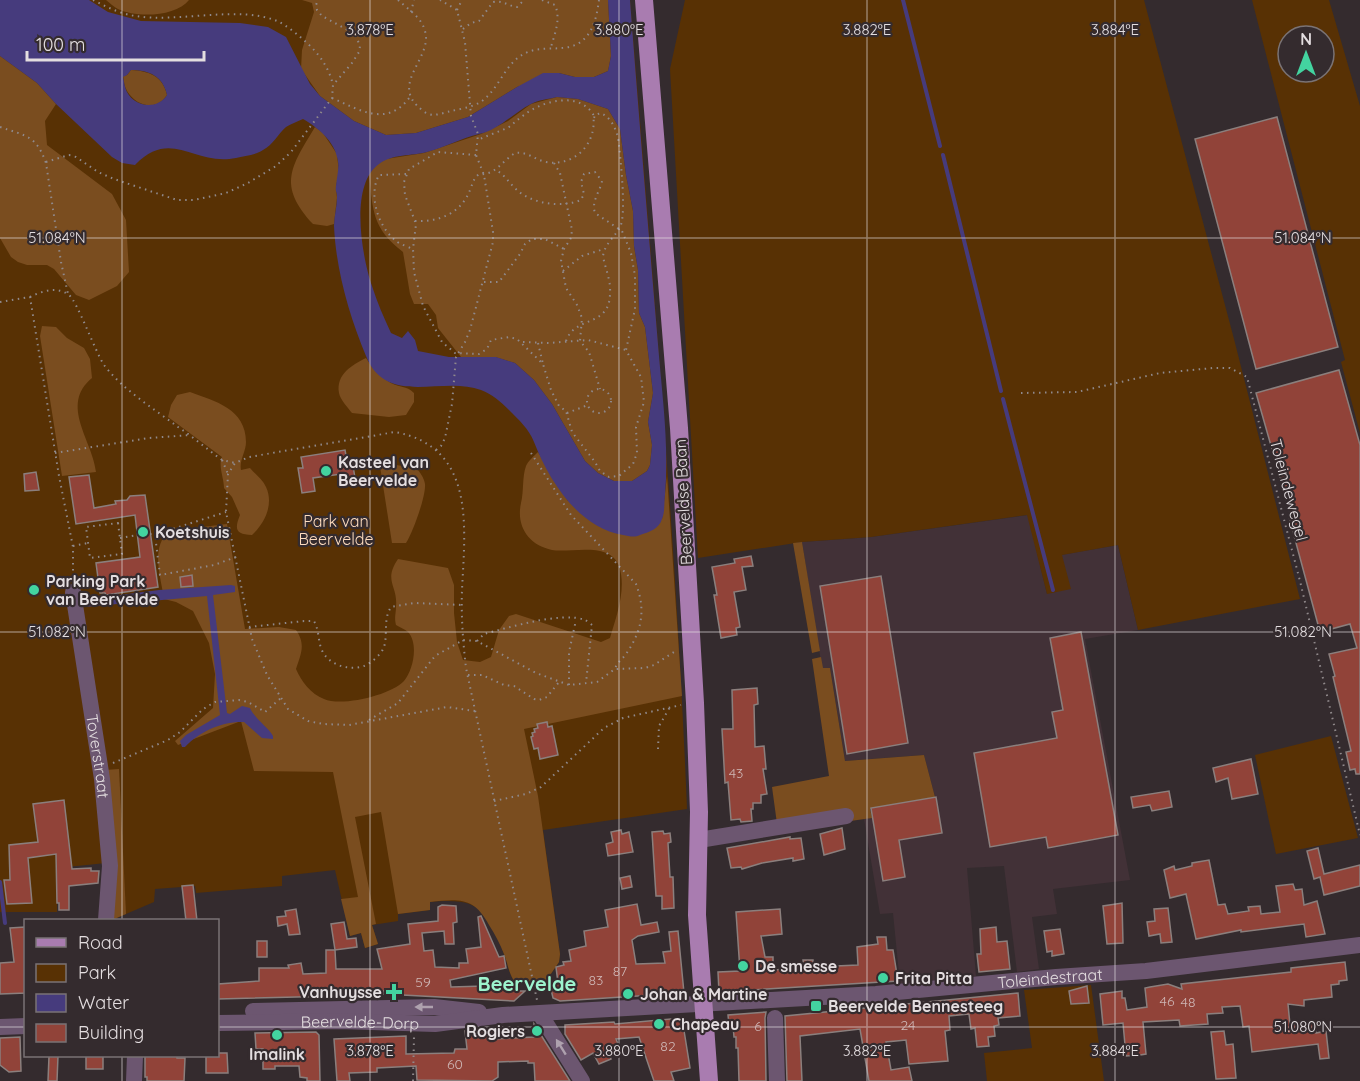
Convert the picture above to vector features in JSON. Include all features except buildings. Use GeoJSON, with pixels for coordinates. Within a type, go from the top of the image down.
{"type":"FeatureCollection","features":[{"type":"Feature","properties":{"kind":"main road","name":"Beerveldse Baan"},"geometry":{"type":"LineString","coordinates":[[644,0],[679,428],[695,703],[699,840],[697,915],[709,1081]]}},
{"type":"Feature","properties":{"kind":"street","name":"Toverstraat"},"geometry":{"type":"LineString","coordinates":[[73,592],[101,767],[110,866],[106,919]]}},
{"type":"Feature","properties":{"kind":"street"},"geometry":{"type":"LineString","coordinates":[[699,840],[846,816]]}},
{"type":"Feature","properties":{"kind":"street","name":"Toleindestraat"},"geometry":{"type":"LineString","coordinates":[[702,1005],[876,994],[1146,971],[1360,945]]}},
{"type":"Feature","properties":{"kind":"street","name":"Beervelde-Dorp"},"geometry":{"type":"LineString","coordinates":[[219,1023],[340,1021],[435,1024],[504,1015],[702,1005]]}},
{"type":"Feature","properties":{"kind":"street","name":"Beervelde-Dorp"},"geometry":{"type":"LineString","coordinates":[[219,1012],[434,1007],[504,1015]]}},
{"type":"Feature","properties":{"kind":"street"},"geometry":{"type":"LineString","coordinates":[[540,1014],[582,1081]]}},
{"type":"Feature","properties":{"kind":"street"},"geometry":{"type":"LineString","coordinates":[[775,1018],[777,1081]]}},
{"type":"Feature","properties":{"kind":"street"},"geometry":{"type":"LineString","coordinates":[[0,1027],[24,1026]]}},
{"type":"Feature","properties":{"kind":"street"},"geometry":{"type":"LineString","coordinates":[[134,1081],[135,1057]]}},
{"type":"Feature","properties":{"kind":"path"},"geometry":{"type":"LineString","coordinates":[[46,162],[69,154],[114,179],[177,200],[194,200],[226,193],[276,166],[291,152],[332,98],[333,85],[330,73],[322,60],[295,32],[279,22],[263,16],[245,15],[162,18],[136,16],[120,13],[93,0]]}},
{"type":"Feature","properties":{"kind":"path"},"geometry":{"type":"LineString","coordinates":[[318,0],[317,10],[322,16],[355,34],[360,46],[352,63],[333,85]]}},
{"type":"Feature","properties":{"kind":"path"},"geometry":{"type":"LineString","coordinates":[[398,0],[421,22],[426,32],[422,56],[409,82],[410,97],[424,112],[434,116],[480,102],[491,93],[502,74],[517,58],[530,51],[567,48],[581,42],[592,28],[599,0]]}},
{"type":"Feature","properties":{"kind":"path"},"geometry":{"type":"LineString","coordinates":[[411,12],[414,0]]}},
{"type":"Feature","properties":{"kind":"path"},"geometry":{"type":"LineString","coordinates":[[436,450],[445,438],[457,355],[465,342],[484,282],[492,250],[493,232],[484,175],[476,155],[478,134],[469,106],[463,29],[457,10],[440,0]]}},
{"type":"Feature","properties":{"kind":"path"},"geometry":{"type":"LineString","coordinates":[[457,10],[462,0]]}},
{"type":"Feature","properties":{"kind":"path"},"geometry":{"type":"LineString","coordinates":[[463,29],[478,21],[493,2],[501,1],[517,7],[524,0]]}},
{"type":"Feature","properties":{"kind":"path"},"geometry":{"type":"LineString","coordinates":[[542,0],[555,5],[557,9],[558,21],[551,48]]}},
{"type":"Feature","properties":{"kind":"path"},"geometry":{"type":"LineString","coordinates":[[332,98],[373,115],[397,110],[410,97]]}},
{"type":"Feature","properties":{"kind":"path"},"geometry":{"type":"LineString","coordinates":[[415,221],[428,222],[454,211],[464,203],[473,179],[479,174],[484,175],[496,170],[510,156],[521,152],[544,162],[554,163],[579,156],[591,139],[594,118],[583,104],[571,100],[560,100],[540,105],[507,128],[478,140]]}},
{"type":"Feature","properties":{"kind":"path"},"geometry":{"type":"LineString","coordinates":[[566,341],[573,329],[594,321],[607,309],[610,284],[605,267],[604,249],[621,227],[622,187],[618,137],[616,129],[606,116],[601,113],[595,115],[594,118]]}},
{"type":"Feature","properties":{"kind":"path"},"geometry":{"type":"LineString","coordinates":[[0,127],[31,138],[37,143],[46,162],[68,294]]}},
{"type":"Feature","properties":{"kind":"path"},"geometry":{"type":"LineString","coordinates":[[476,155],[438,152],[409,169],[406,174],[405,195],[415,221],[414,272],[423,306],[442,342],[457,355],[479,354],[487,349],[491,340],[509,337],[520,342],[543,364]]}},
{"type":"Feature","properties":{"kind":"path"},"geometry":{"type":"LineString","coordinates":[[554,163],[560,173],[572,230],[561,261],[566,288],[577,305],[582,324],[580,341],[589,352],[600,389]]}},
{"type":"Feature","properties":{"kind":"path"},"geometry":{"type":"LineString","coordinates":[[496,170],[526,197],[549,203],[581,200],[584,194],[581,182],[584,174],[595,172],[602,181],[595,197],[593,208],[595,213],[622,231],[631,253],[635,276],[634,309],[626,350],[641,377],[644,402],[636,427],[637,453],[633,464],[619,476],[609,477],[600,471],[572,432],[567,413],[559,406],[550,390],[538,343]]}},
{"type":"Feature","properties":{"kind":"path"},"geometry":{"type":"LineString","coordinates":[[406,174],[379,176],[375,182],[375,203],[384,228],[396,241],[413,249]]}},
{"type":"Feature","properties":{"kind":"path"},"geometry":{"type":"LineString","coordinates":[[484,282],[498,282],[525,244],[532,239],[545,239],[564,249]]}},
{"type":"Feature","properties":{"kind":"path"},"geometry":{"type":"LineString","coordinates":[[563,271],[582,255],[604,249]]}},
{"type":"Feature","properties":{"kind":"path"},"geometry":{"type":"LineString","coordinates":[[0,302],[30,297],[43,291],[55,290],[68,294],[74,299],[89,337],[104,364],[122,384],[222,460],[235,463]]}},
{"type":"Feature","properties":{"kind":"path"},"geometry":{"type":"LineString","coordinates":[[30,297],[55,453],[73,547],[73,592]]}},
{"type":"Feature","properties":{"kind":"path"},"geometry":{"type":"LineString","coordinates":[[520,342],[588,340],[626,350]]}},
{"type":"Feature","properties":{"kind":"path","name":"Toleindewegel"},"geometry":{"type":"LineString","coordinates":[[1021,393],[1077,392],[1160,374],[1213,368],[1230,368],[1247,377],[1300,581],[1360,835]]}},
{"type":"Feature","properties":{"kind":"path"},"geometry":{"type":"LineString","coordinates":[[600,389],[608,393],[610,397],[610,406],[599,412],[588,405],[588,396],[595,390],[600,389]]}},
{"type":"Feature","properties":{"kind":"path"},"geometry":{"type":"LineString","coordinates":[[567,413],[588,405]]}},
{"type":"Feature","properties":{"kind":"path"},"geometry":{"type":"LineString","coordinates":[[228,474],[235,463],[249,457],[395,432],[413,436],[436,450],[453,473],[462,502],[463,640],[468,675],[540,1014]]}},
{"type":"Feature","properties":{"kind":"path"},"geometry":{"type":"LineString","coordinates":[[55,453],[149,438],[191,435]]}},
{"type":"Feature","properties":{"kind":"path"},"geometry":{"type":"LineString","coordinates":[[531,453],[571,515],[636,584],[641,598],[640,629],[615,669]]}},
{"type":"Feature","properties":{"kind":"path"},"geometry":{"type":"LineString","coordinates":[[222,460],[228,474],[226,512],[252,639],[267,675],[288,708],[308,721],[349,725],[447,707],[475,711]]}},
{"type":"Feature","properties":{"kind":"path"},"geometry":{"type":"LineString","coordinates":[[150,534],[226,512]]}},
{"type":"Feature","properties":{"kind":"path"},"geometry":{"type":"LineString","coordinates":[[118,523],[122,554],[90,558],[88,543],[86,527],[118,523]]}},
{"type":"Feature","properties":{"kind":"path"},"geometry":{"type":"LineString","coordinates":[[157,532],[160,575],[214,565],[236,557]]}},
{"type":"Feature","properties":{"kind":"path"},"geometry":{"type":"LineString","coordinates":[[120,538],[137,535]]}},
{"type":"Feature","properties":{"kind":"path"},"geometry":{"type":"LineString","coordinates":[[73,547],[88,543]]}},
{"type":"Feature","properties":{"kind":"path"},"geometry":{"type":"LineString","coordinates":[[249,627],[314,621],[321,650],[338,666],[348,668],[363,666],[384,649],[387,613],[391,607],[414,603],[462,605]]}},
{"type":"Feature","properties":{"kind":"path"},"geometry":{"type":"LineString","coordinates":[[477,641],[484,634],[550,619],[585,620],[592,626],[586,683]]}},
{"type":"Feature","properties":{"kind":"path"},"geometry":{"type":"LineString","coordinates":[[569,685],[569,652],[577,619]]}},
{"type":"Feature","properties":{"kind":"path"},"geometry":{"type":"LineString","coordinates":[[367,722],[398,703],[435,656],[463,640],[477,641],[536,673],[569,685],[597,681],[615,669],[645,668],[674,652],[692,650]]}},
{"type":"Feature","properties":{"kind":"path"},"geometry":{"type":"LineString","coordinates":[[468,675],[482,675],[504,685],[514,686],[539,700],[547,698],[559,682]]}},
{"type":"Feature","properties":{"kind":"path"},"geometry":{"type":"LineString","coordinates":[[101,767],[168,740],[208,705],[239,700],[248,702],[265,712],[281,698]]}},
{"type":"Feature","properties":{"kind":"path"},"geometry":{"type":"LineString","coordinates":[[494,801],[526,794],[541,787],[604,728],[623,718],[695,703]]}},
{"type":"Feature","properties":{"kind":"path"},"geometry":{"type":"LineString","coordinates":[[658,749],[659,726],[670,707]]}},
{"type":"Feature","properties":{"kind":"path"},"geometry":{"type":"LineString","coordinates":[[413,1081],[415,1023]]}},
{"type":"Feature","properties":{"kind":"shaded area"},"geometry":{"type":"Polygon","coordinates":[[[106,0],[189,0],[175,10],[145,15],[126,12],[106,0]]]}},
{"type":"Feature","properties":{"kind":"shaded area"},"geometry":{"type":"Polygon","coordinates":[[[302,0],[608,0],[611,56],[608,71],[594,77],[575,77],[559,73],[517,87],[468,117],[416,133],[386,135],[354,121],[320,96],[301,69],[302,50],[314,12],[312,3],[302,0]]]}},
{"type":"Feature","properties":{"kind":"shaded area"},"geometry":{"type":"Polygon","coordinates":[[[0,56],[37,83],[56,104],[45,121],[47,145],[112,194],[126,220],[129,272],[117,286],[89,300],[76,295],[54,269],[47,265],[27,265],[18,262],[11,257],[0,238],[0,56]]]}},
{"type":"Feature","properties":{"kind":"shaded area"},"geometry":{"type":"Polygon","coordinates":[[[131,70],[144,72],[159,79],[167,95],[157,104],[152,105],[136,100],[126,89],[123,76],[131,70]]]}},
{"type":"Feature","properties":{"kind":"shaded area"},"geometry":{"type":"Polygon","coordinates":[[[557,97],[578,99],[608,109],[620,129],[633,211],[639,313],[645,327],[653,393],[648,422],[652,445],[650,465],[647,471],[632,481],[614,481],[598,473],[585,461],[552,404],[534,380],[515,363],[495,357],[461,357],[438,328],[436,315],[428,304],[414,304],[410,294],[403,252],[385,235],[373,209],[369,174],[376,165],[386,159],[424,153],[481,134],[508,121],[531,104],[557,97]]]}},
{"type":"Feature","properties":{"kind":"shaded area"},"geometry":{"type":"Polygon","coordinates":[[[315,127],[323,133],[337,154],[339,173],[334,224],[327,226],[313,224],[302,210],[291,187],[294,165],[315,127]]]}},
{"type":"Feature","properties":{"kind":"shaded area"},"geometry":{"type":"Polygon","coordinates":[[[42,326],[56,327],[67,338],[84,348],[90,359],[92,378],[78,400],[78,411],[96,472],[62,476],[40,336],[42,326]]]}},
{"type":"Feature","properties":{"kind":"shaded area"},"geometry":{"type":"Polygon","coordinates":[[[366,358],[387,381],[414,393],[414,402],[406,415],[389,417],[352,413],[344,403],[339,393],[340,380],[346,371],[366,358]]]}},
{"type":"Feature","properties":{"kind":"shaded area"},"geometry":{"type":"Polygon","coordinates":[[[190,392],[227,408],[235,414],[245,431],[246,442],[241,470],[250,468],[259,477],[266,487],[269,500],[267,513],[261,525],[252,535],[243,534],[237,528],[240,515],[232,497],[224,488],[222,457],[168,417],[177,395],[190,392]]]}},
{"type":"Feature","properties":{"kind":"shaded area"},"geometry":{"type":"Polygon","coordinates":[[[538,452],[568,501],[662,519],[667,476],[682,696],[524,729],[538,796],[560,954],[559,962],[546,981],[516,984],[495,935],[478,909],[465,902],[449,900],[430,902],[430,910],[398,914],[381,812],[355,817],[376,924],[372,925],[378,944],[365,948],[361,933],[350,936],[341,899],[358,897],[333,772],[254,771],[241,721],[178,745],[175,741],[213,708],[215,674],[209,643],[193,611],[176,602],[164,599],[158,554],[163,538],[169,531],[227,524],[245,629],[279,627],[296,630],[302,645],[296,669],[298,674],[315,694],[332,701],[354,701],[389,691],[404,681],[410,670],[413,643],[408,632],[396,625],[395,620],[396,599],[391,578],[398,559],[448,568],[454,585],[457,642],[463,660],[480,662],[491,657],[499,630],[509,616],[516,614],[601,642],[610,638],[618,612],[622,584],[619,566],[607,553],[589,550],[552,550],[530,539],[522,527],[520,511],[527,464],[538,452]]]}},
{"type":"Feature","properties":{"kind":"shaded area"},"geometry":{"type":"Polygon","coordinates":[[[396,465],[416,468],[425,484],[418,514],[406,543],[392,543],[380,466],[396,465]]]}},
{"type":"Feature","properties":{"kind":"shaded area"},"geometry":{"type":"Polygon","coordinates":[[[1028,515],[1047,594],[1061,555],[1118,545],[1138,630],[1085,639],[1130,880],[1053,889],[1057,914],[1032,917],[1039,969],[1017,972],[1004,866],[967,868],[976,976],[900,984],[893,913],[880,914],[864,819],[871,817],[870,809],[935,797],[924,755],[845,761],[830,668],[822,668],[802,542],[871,537],[1028,515]]]}},
{"type":"Feature","properties":{"kind":"shaded area"},"geometry":{"type":"Polygon","coordinates":[[[802,542],[820,651],[812,653],[793,543],[802,542]]]}},
{"type":"Feature","properties":{"kind":"shaded area"},"geometry":{"type":"Polygon","coordinates":[[[821,657],[823,668],[830,668],[845,761],[924,755],[935,797],[870,809],[872,818],[778,831],[772,787],[829,776],[812,659],[821,657]]]}},
{"type":"Feature","properties":{"kind":"shaded area"},"geometry":{"type":"Polygon","coordinates":[[[119,769],[126,914],[114,919],[112,919],[105,770],[119,769]]]}},
{"type":"Feature","properties":{"kind":"green space","name":"Park van Beervelde"},"geometry":{"type":"Polygon","coordinates":[[[0,0],[630,0],[670,505],[687,809],[543,830],[560,954],[559,962],[546,981],[516,984],[486,916],[470,904],[460,902],[430,902],[430,910],[398,914],[398,921],[372,925],[378,944],[365,948],[361,933],[350,936],[335,870],[282,876],[282,886],[196,893],[195,886],[155,889],[154,902],[112,919],[116,862],[57,868],[57,912],[0,912],[0,0]]]}},
{"type":"Feature","properties":{"kind":"green space"},"geometry":{"type":"Polygon","coordinates":[[[685,0],[1144,0],[1300,599],[1138,630],[1118,545],[1062,555],[1071,589],[1047,594],[1027,515],[871,537],[802,542],[698,558],[670,69],[685,0]]]}},
{"type":"Feature","properties":{"kind":"green space"},"geometry":{"type":"Polygon","coordinates":[[[1252,0],[1329,0],[1360,106],[1360,433],[1341,362],[1345,360],[1252,0]]]}},
{"type":"Feature","properties":{"kind":"green space"},"geometry":{"type":"Polygon","coordinates":[[[1331,736],[1358,838],[1276,854],[1255,755],[1331,736]]]}},
{"type":"Feature","properties":{"kind":"green space"},"geometry":{"type":"Polygon","coordinates":[[[1091,985],[1104,1081],[987,1081],[984,1053],[1032,1048],[1024,990],[1091,985]]]}},
{"type":"Feature","properties":{"kind":"water"},"geometry":{"type":"Polygon","coordinates":[[[0,0],[89,0],[108,12],[141,21],[240,23],[268,27],[286,37],[310,84],[320,96],[354,121],[386,135],[416,133],[468,117],[543,73],[594,77],[608,71],[611,56],[608,0],[630,0],[665,425],[666,478],[663,516],[659,525],[647,533],[629,536],[607,531],[579,513],[557,487],[527,429],[503,404],[489,394],[466,386],[401,386],[387,381],[375,372],[354,325],[337,259],[334,226],[337,201],[337,157],[329,140],[314,126],[303,119],[286,127],[270,145],[260,152],[236,158],[208,158],[172,148],[160,149],[148,154],[135,165],[122,163],[112,157],[37,83],[0,56],[0,0]],[[131,70],[123,77],[125,87],[132,99],[150,105],[156,104],[167,95],[162,83],[154,75],[131,70]],[[557,97],[531,104],[486,132],[427,152],[396,157],[379,164],[370,174],[361,204],[360,222],[365,258],[374,292],[391,333],[402,338],[408,331],[415,340],[418,351],[449,357],[496,357],[515,363],[534,380],[552,404],[585,461],[598,473],[614,481],[632,481],[647,471],[650,465],[652,445],[648,422],[653,393],[645,327],[639,313],[633,211],[620,129],[608,109],[578,99],[557,97]]]}},
{"type":"Feature","properties":{"kind":"water"},"geometry":{"type":"Polygon","coordinates":[[[235,586],[235,592],[213,595],[227,713],[230,714],[242,706],[250,708],[273,739],[262,738],[244,722],[236,722],[212,728],[182,747],[180,741],[186,735],[220,715],[207,596],[84,607],[81,600],[159,590],[235,586]]]}},
{"type":"Feature","properties":{"kind":"waterway"},"geometry":{"type":"LineString","coordinates":[[903,0],[940,146]]}},
{"type":"Feature","properties":{"kind":"waterway"},"geometry":{"type":"LineString","coordinates":[[943,155],[1001,391]]}},
{"type":"Feature","properties":{"kind":"waterway"},"geometry":{"type":"LineString","coordinates":[[1003,399],[1053,590]]}},
{"type":"Feature","properties":{"kind":"waterway"},"geometry":{"type":"LineString","coordinates":[[0,882],[5,923]]}},
{"type":"Feature","properties":{"kind":"place","name":"Kasteel van Beervelde"},"geometry":{"type":"Point","coordinates":[326,471]}},
{"type":"Feature","properties":{"kind":"place","name":"Koetshuis"},"geometry":{"type":"Point","coordinates":[143,532]}},
{"type":"Feature","properties":{"kind":"place","name":"Parking Park van Beervelde"},"geometry":{"type":"Point","coordinates":[34,590]}},
{"type":"Feature","properties":{"kind":"place","name":"De smesse"},"geometry":{"type":"Point","coordinates":[743,966]}},
{"type":"Feature","properties":{"kind":"place","name":"Frita Pitta"},"geometry":{"type":"Point","coordinates":[883,978]}},
{"type":"Feature","properties":{"kind":"place","name":"Vanhuysse"},"geometry":{"type":"Point","coordinates":[394,992]}},
{"type":"Feature","properties":{"kind":"place","name":"Johan & Martine"},"geometry":{"type":"Point","coordinates":[628,994]}},
{"type":"Feature","properties":{"kind":"place","name":"Beervelde Bennesteeg"},"geometry":{"type":"Point","coordinates":[816,1006]}},
{"type":"Feature","properties":{"kind":"place","name":"Chapeau"},"geometry":{"type":"Point","coordinates":[659,1024]}},
{"type":"Feature","properties":{"kind":"place","name":"Rogiers"},"geometry":{"type":"Point","coordinates":[537,1031]}},
{"type":"Feature","properties":{"kind":"place","name":"Imalink"},"geometry":{"type":"Point","coordinates":[277,1035]}},
{"type":"Feature","properties":{"kind":"district","name":"Beervelde"},"geometry":{"type":"Point","coordinates":[527,984]}}]}
